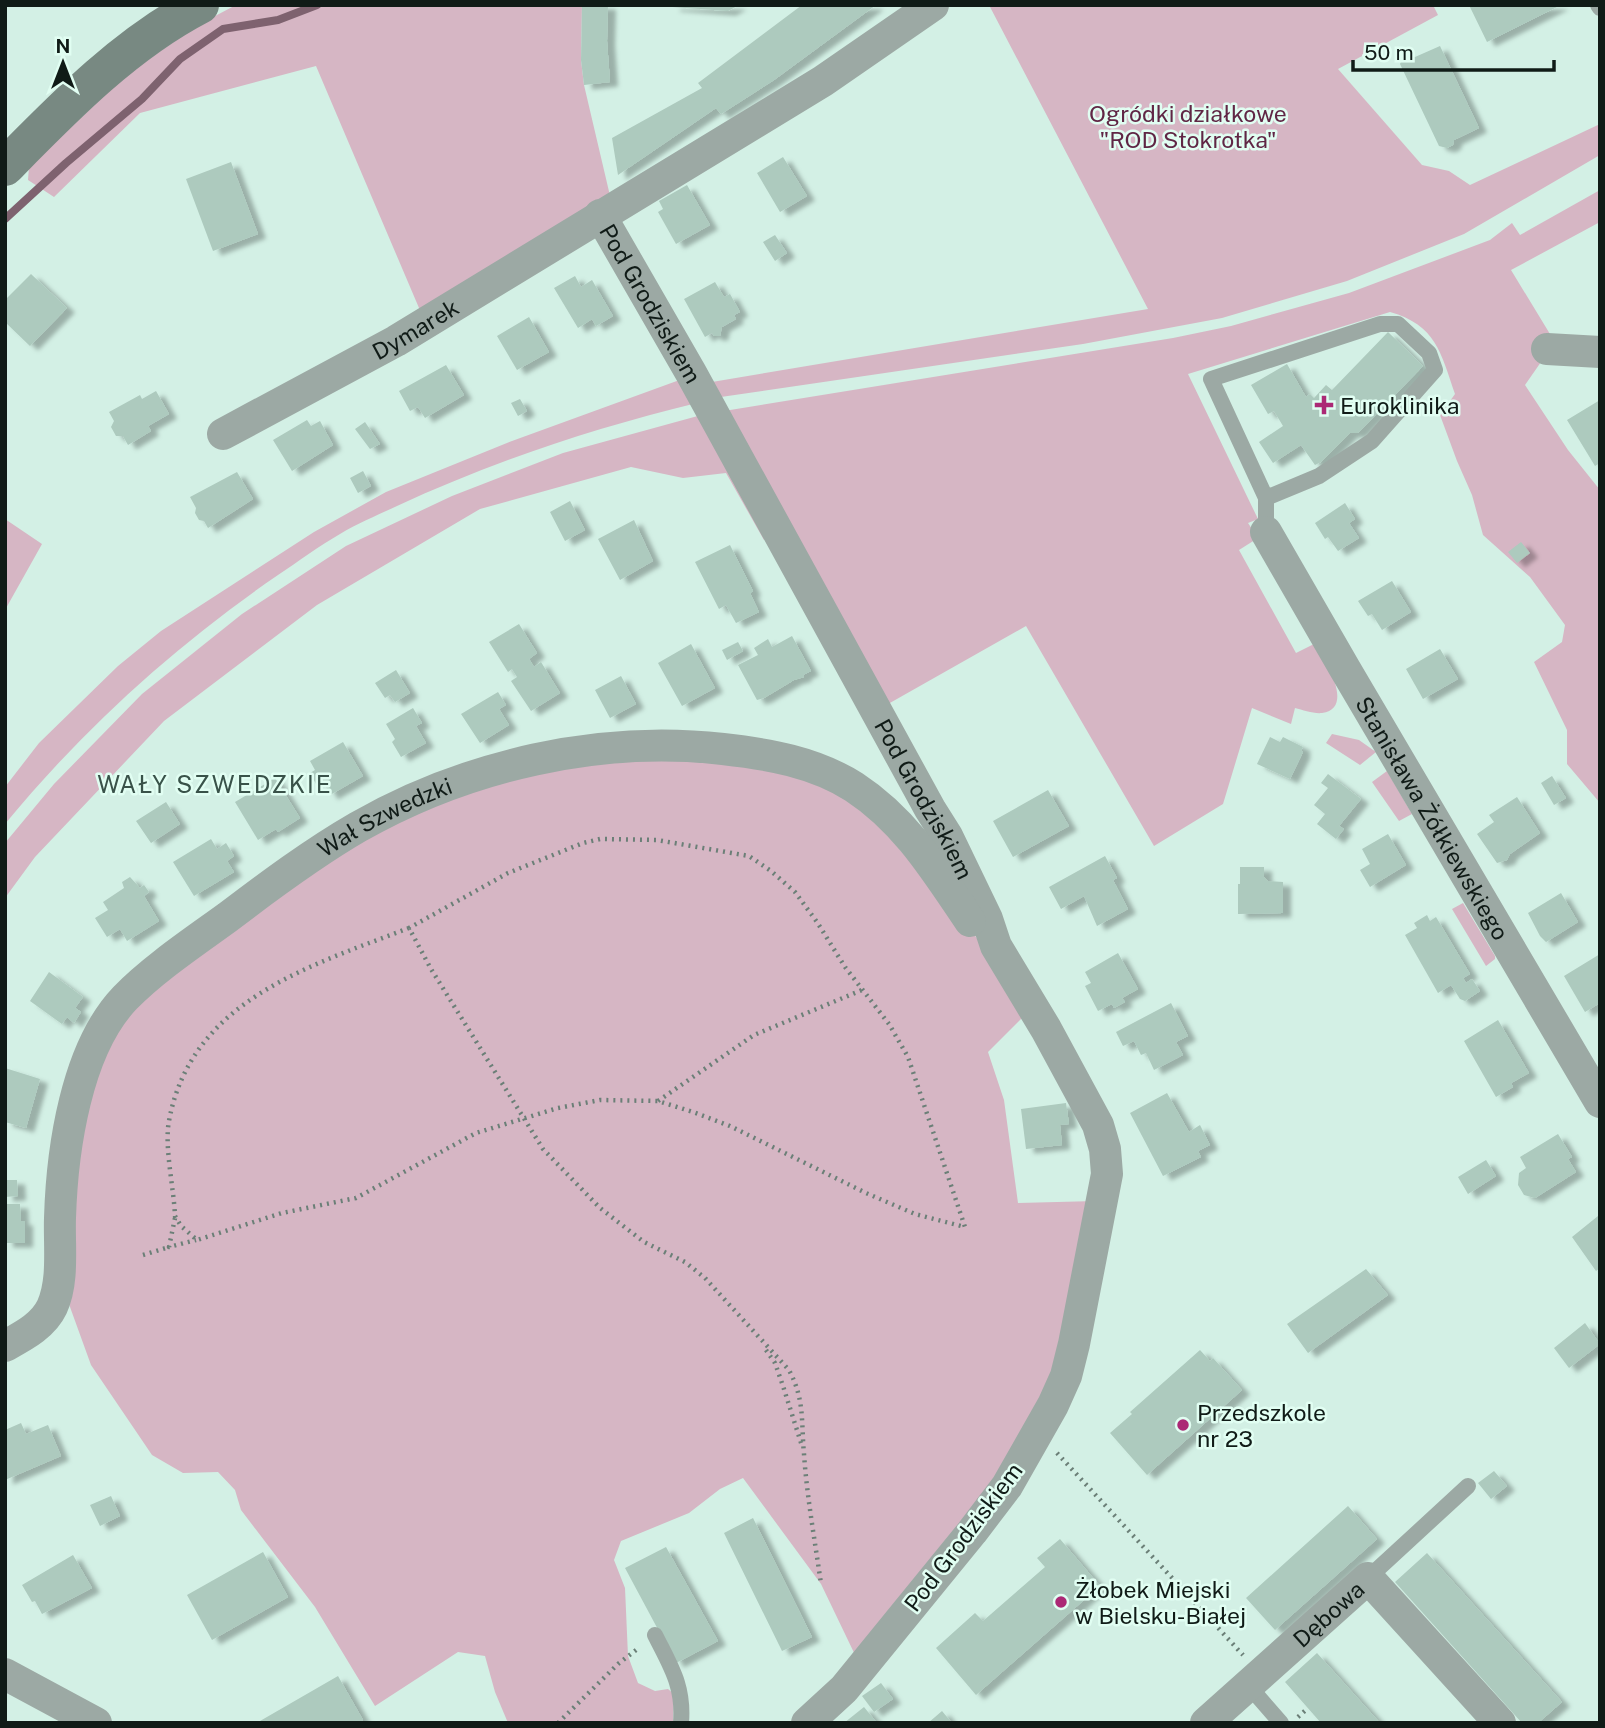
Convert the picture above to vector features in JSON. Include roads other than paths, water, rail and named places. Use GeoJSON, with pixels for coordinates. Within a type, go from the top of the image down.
{"type":"FeatureCollection","features":[{"type":"Feature","properties":{"kind":"street"},"geometry":{"type":"LineString","coordinates":[[5,167],[68,104],[124,55],[162,27],[200,5]]}},
{"type":"Feature","properties":{"kind":"street","name":"Pod Grodziskiem"},"geometry":{"type":"LineString","coordinates":[[807,1723],[844,1689],[972,1532],[1007,1486],[1038,1433],[1066,1376],[1107,1174],[1105,1149],[1098,1125],[1046,1029],[996,946],[987,919],[947,836],[930,810],[691,373],[600,215],[823,81],[933,5]]}},
{"type":"Feature","properties":{"kind":"street","name":"Dymarek"},"geometry":{"type":"LineString","coordinates":[[223,434],[396,341],[600,215]]}},
{"type":"Feature","properties":{"kind":"street"},"geometry":{"type":"LineString","coordinates":[[1547,349],[1600,352]]}},
{"type":"Feature","properties":{"kind":"street","name":"Stanisława Żółkiewskiego"},"geometry":{"type":"LineString","coordinates":[[1266,531],[1600,1102]]}},
{"type":"Feature","properties":{"kind":"street","name":"Wał Szwedzki"},"geometry":{"type":"LineString","coordinates":[[5,1346],[45,1318],[55,1298],[65,1157],[77,1092],[98,1038],[126,997],[267,887],[358,828],[455,782],[561,755],[653,746],[690,745],[739,751],[787,759],[821,769],[884,808],[933,865],[972,925],[996,946]]}},
{"type":"Feature","properties":{"kind":"street","name":"Dębowa"},"geometry":{"type":"LineString","coordinates":[[1206,1723],[1368,1578],[1500,1723]]}},
{"type":"Feature","properties":{"kind":"street"},"geometry":{"type":"LineString","coordinates":[[5,1674],[96,1723]]}},
{"type":"Feature","properties":{"kind":"lane"},"geometry":{"type":"LineString","coordinates":[[1266,498],[1319,476],[1372,441],[1435,370],[1429,354],[1398,324],[1380,324],[1211,379],[1266,498],[1266,531]]}},
{"type":"Feature","properties":{"kind":"lane"},"geometry":{"type":"LineString","coordinates":[[1368,1578],[1468,1486]]}},
{"type":"Feature","properties":{"kind":"lane"},"geometry":{"type":"LineString","coordinates":[[655,1635],[680,1686],[683,1701],[681,1723]]}},
{"type":"Feature","properties":{"kind":"lane"},"geometry":{"type":"LineString","coordinates":[[1254,1680],[1281,1723]]}},
{"type":"Feature","properties":{"kind":"waterway"},"geometry":{"type":"LineString","coordinates":[[5,219],[142,99],[180,59],[223,29],[278,20],[317,5]]}},
{"type":"Feature","properties":{"kind":"place","name":"Euroklinika"},"geometry":{"type":"Point","coordinates":[1324,405]}},
{"type":"Feature","properties":{"kind":"place","name":"Przedszkole nr 23"},"geometry":{"type":"Point","coordinates":[1183,1425]}},
{"type":"Feature","properties":{"kind":"place","name":"Żłobek Miejski w Bielsku-Białej"},"geometry":{"type":"Point","coordinates":[1061,1602]}},
{"type":"Feature","properties":{"kind":"district","name":"WAŁY SZWEDZKIE"},"geometry":{"type":"Point","coordinates":[215,784]}},
{"type":"Feature","properties":{"kind":"park label","name":"Ogródki działkowe \"ROD Stokrotka\""},"geometry":{"type":"Point","coordinates":[1188,126]}}]}
